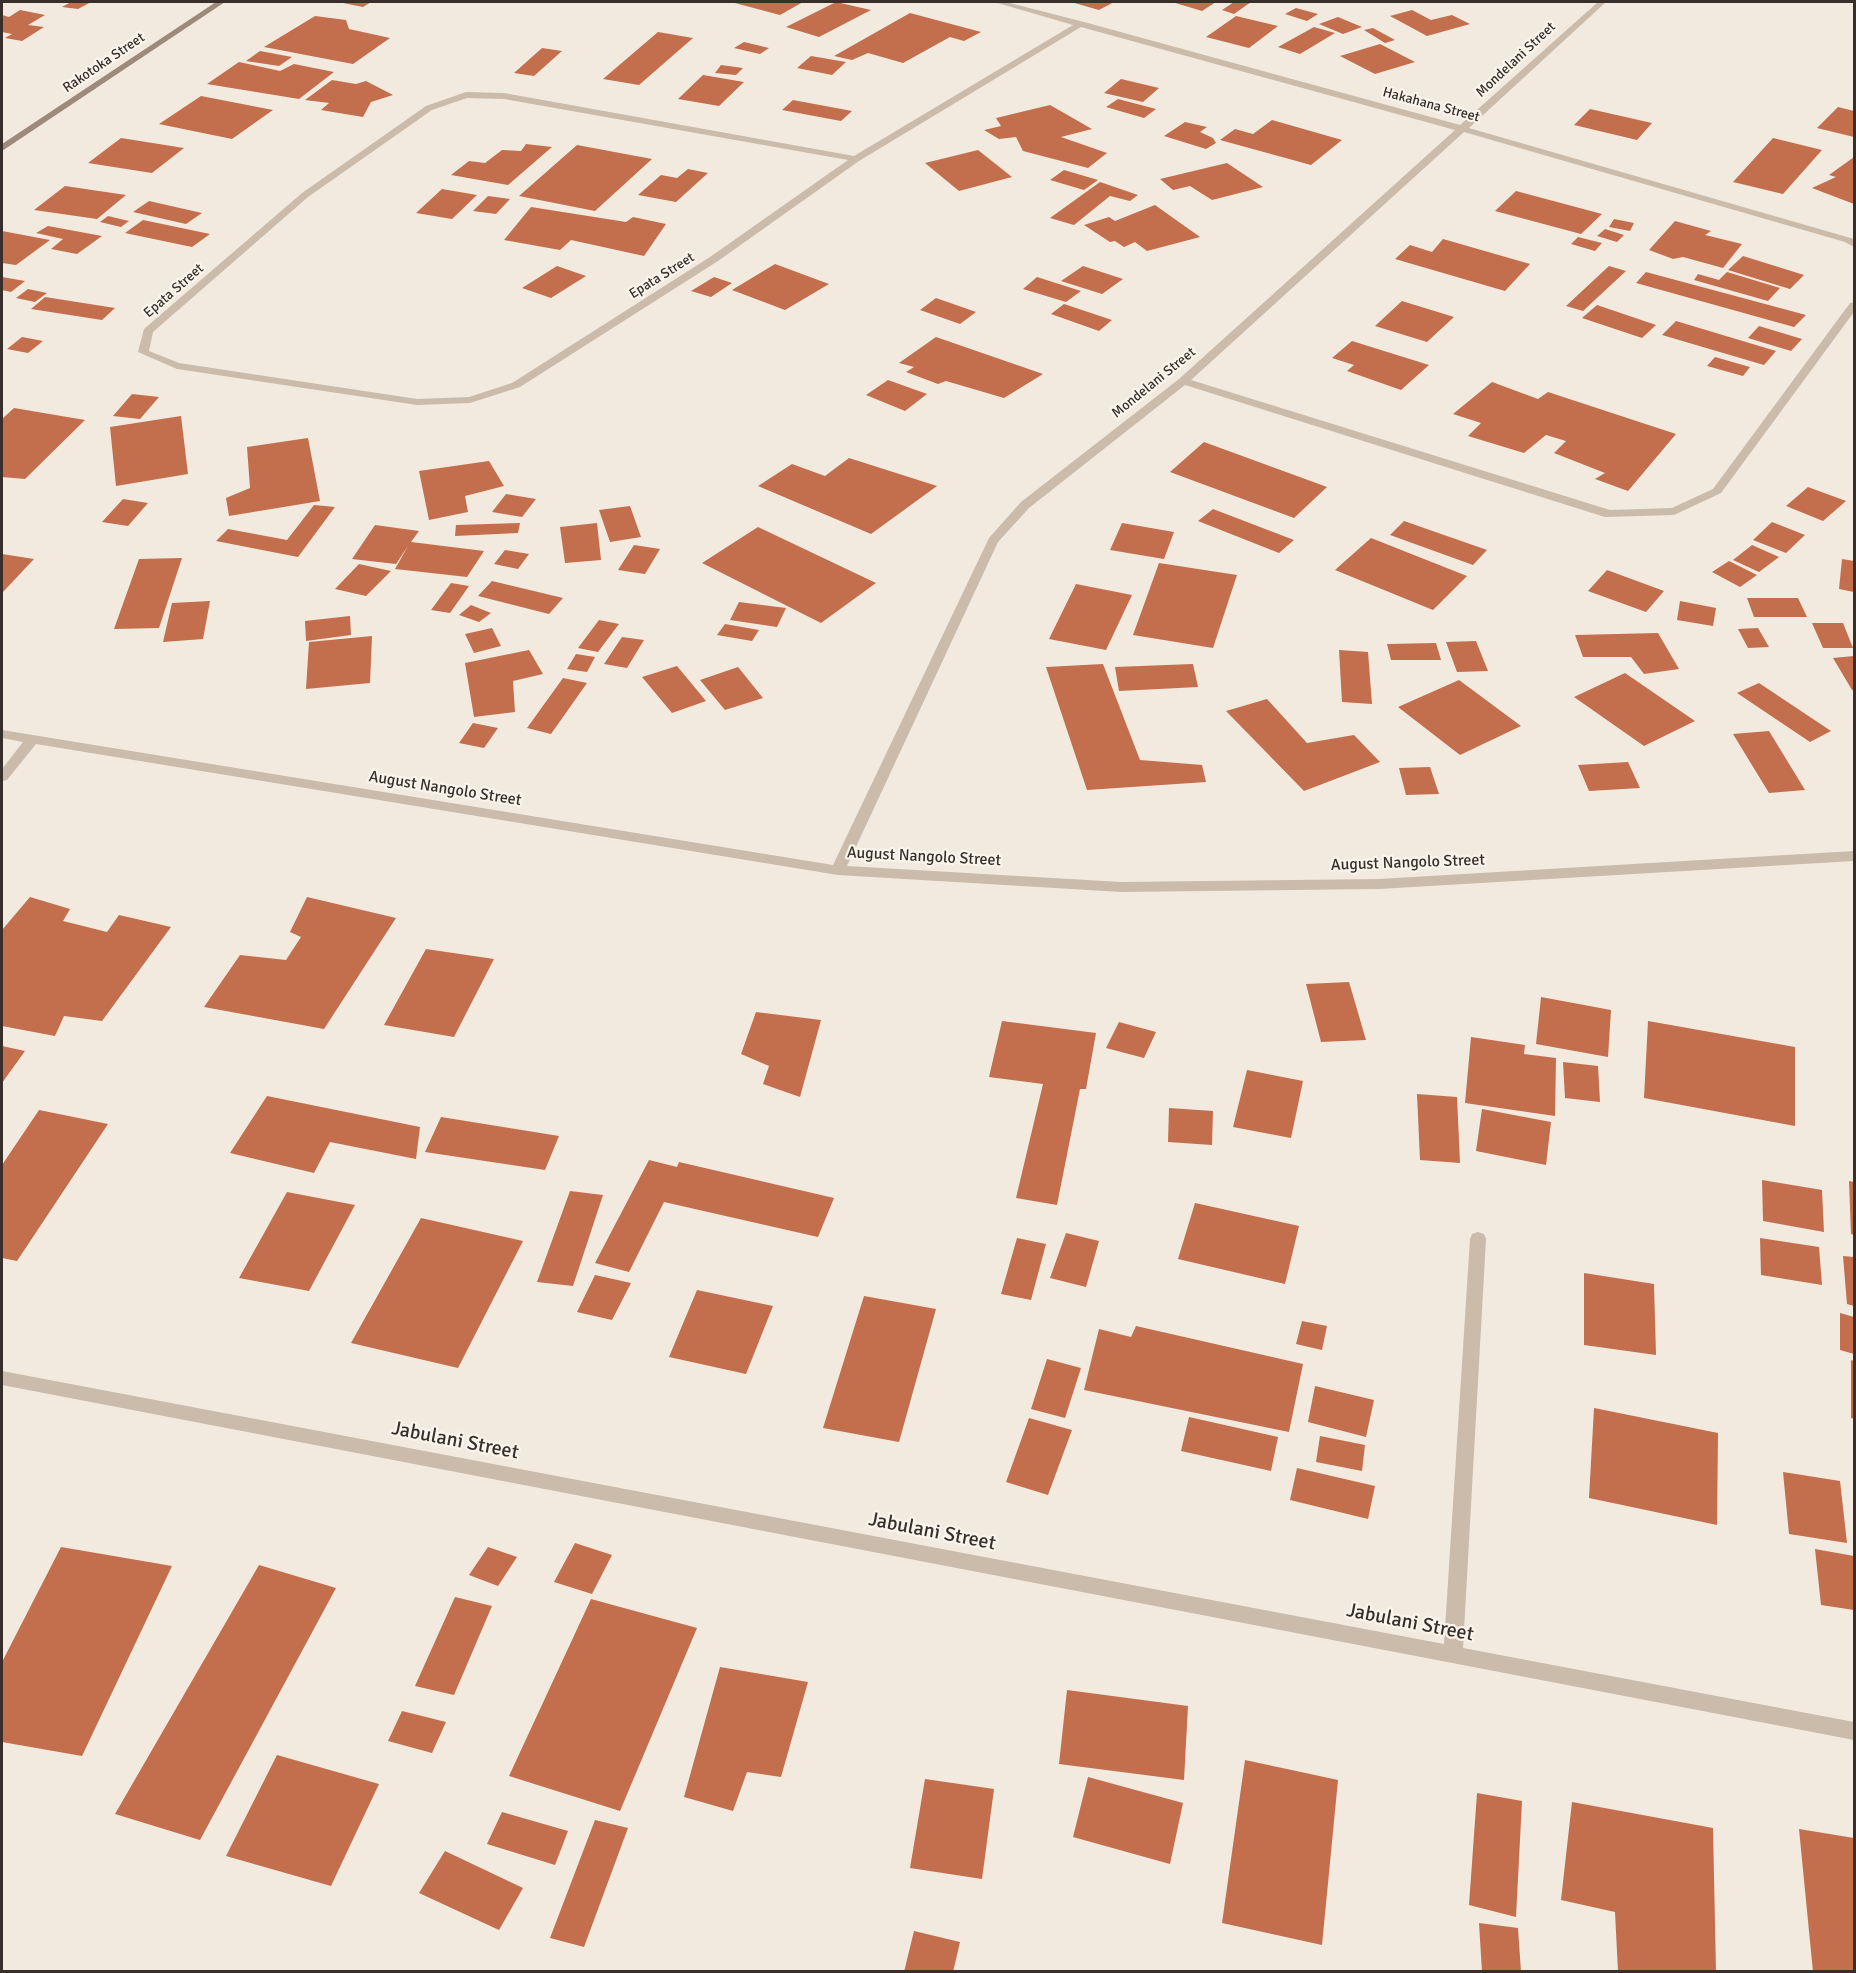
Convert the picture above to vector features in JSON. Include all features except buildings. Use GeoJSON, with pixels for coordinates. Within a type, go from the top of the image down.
{"type":"FeatureCollection","features":[{"type":"Feature","properties":{"kind":"street","name":"Rakotoka Street"},"geometry":{"type":"LineString","coordinates":[[2,148],[221,2]]}},
{"type":"Feature","properties":{"kind":"street","name":"Hakahana Street"},"geometry":{"type":"LineString","coordinates":[[998,2],[1463,129],[1849,240],[1854,244]]}},
{"type":"Feature","properties":{"kind":"street","name":"Mondelani Street"},"geometry":{"type":"LineString","coordinates":[[838,870],[993,541],[1025,505],[1183,381],[1602,2]]}},
{"type":"Feature","properties":{"kind":"street","name":"Epata Street"},"geometry":{"type":"LineString","coordinates":[[856,159],[504,96],[466,94],[429,108],[305,195],[148,331],[143,352],[177,366],[417,402],[470,400],[516,385],[714,259],[856,159],[1081,24]]}},
{"type":"Feature","properties":{"kind":"street"},"geometry":{"type":"LineString","coordinates":[[1183,381],[1609,514],[1674,512],[1717,491],[1854,305]]}},
{"type":"Feature","properties":{"kind":"street","name":"August Nangolo Street"},"geometry":{"type":"LineString","coordinates":[[2,734],[838,870],[1121,887],[1379,884],[1854,856]]}},
{"type":"Feature","properties":{"kind":"street"},"geometry":{"type":"LineString","coordinates":[[2,777],[32,740]]}},
{"type":"Feature","properties":{"kind":"street"},"geometry":{"type":"LineString","coordinates":[[1453,1654],[1478,1239]]}},
{"type":"Feature","properties":{"kind":"street","name":"Jabulani Street"},"geometry":{"type":"LineString","coordinates":[[2,1378],[1854,1731]]}}]}
